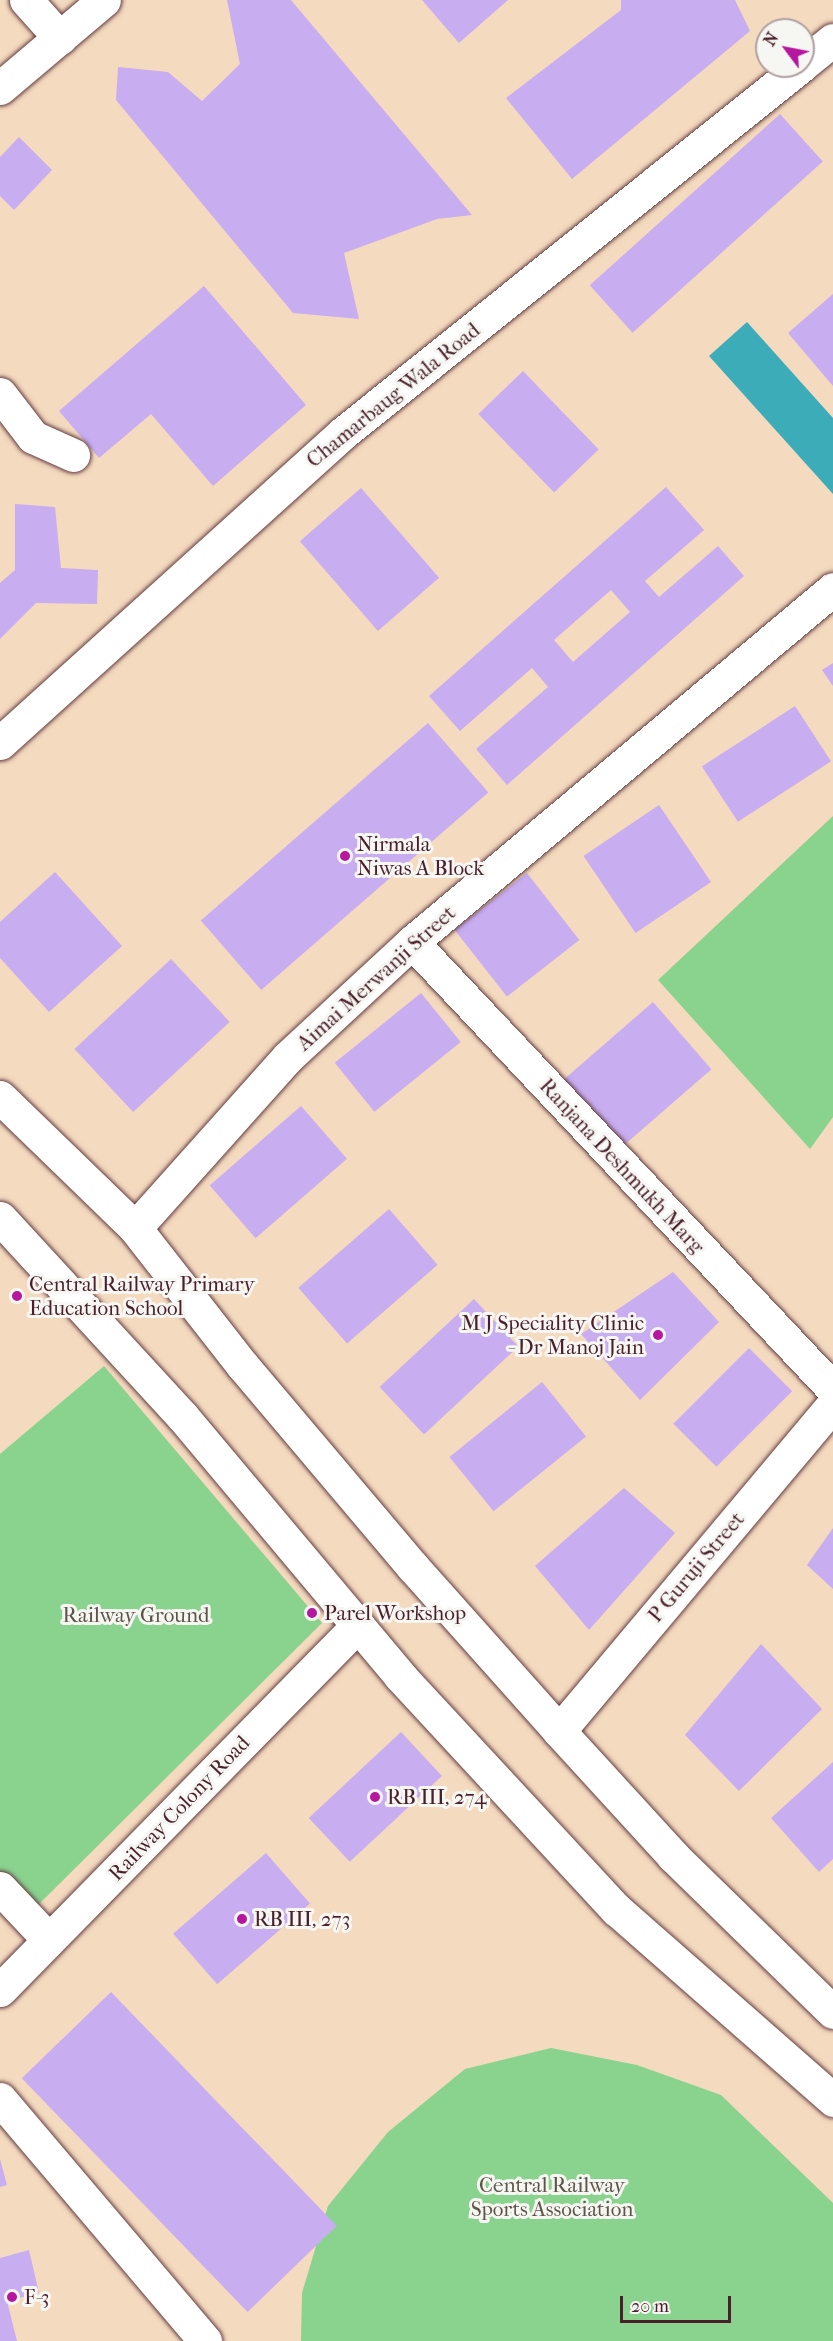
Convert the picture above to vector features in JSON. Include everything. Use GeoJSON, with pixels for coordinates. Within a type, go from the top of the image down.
{"type":"FeatureCollection","features":[{"type":"Feature","properties":{"kind":"main road"},"geometry":{"type":"LineString","coordinates":[[26,0],[60,38]]}},
{"type":"Feature","properties":{"kind":"main road"},"geometry":{"type":"LineString","coordinates":[[0,88],[104,0]]}},
{"type":"Feature","properties":{"kind":"main road","name":"Chamarbaug Wala Road"},"geometry":{"type":"LineString","coordinates":[[815,55],[833,40]]}},
{"type":"Feature","properties":{"kind":"main road","name":"Chamarbaug Wala Road"},"geometry":{"type":"LineString","coordinates":[[0,743],[343,433],[786,78]]}},
{"type":"Feature","properties":{"kind":"main road"},"geometry":{"type":"LineString","coordinates":[[0,394],[33,437],[73,455]]}},
{"type":"Feature","properties":{"kind":"main road","name":"Aimai Merwanji Street"},"geometry":{"type":"LineString","coordinates":[[135,1228],[288,1058],[412,942],[833,589]]}},
{"type":"Feature","properties":{"kind":"main road","name":"Ranjana Deshmukh Marg"},"geometry":{"type":"LineString","coordinates":[[412,942],[833,1389]]}},
{"type":"Feature","properties":{"kind":"main road"},"geometry":{"type":"LineString","coordinates":[[0,1096],[135,1228],[243,1366],[413,1567],[559,1731],[673,1856],[833,2012]]}},
{"type":"Feature","properties":{"kind":"main road"},"geometry":{"type":"LineString","coordinates":[[0,1218],[183,1417],[358,1625],[617,1910],[833,2100]]}},
{"type":"Feature","properties":{"kind":"main road","name":"P Guruji Street"},"geometry":{"type":"LineString","coordinates":[[559,1731],[833,1404]]}},
{"type":"Feature","properties":{"kind":"main road","name":"Railway Colony Road"},"geometry":{"type":"LineString","coordinates":[[0,1990],[358,1625]]}},
{"type":"Feature","properties":{"kind":"main road"},"geometry":{"type":"LineString","coordinates":[[0,1888],[49,1940]]}},
{"type":"Feature","properties":{"kind":"main road"},"geometry":{"type":"LineString","coordinates":[[0,2099],[205,2341]]}},
{"type":"Feature","properties":{"kind":"green space"},"geometry":{"type":"Polygon","coordinates":[[[833,816],[833,1117],[810,1149],[658,980],[833,816]]]}},
{"type":"Feature","properties":{"kind":"green space","name":"Railway Ground"},"geometry":{"type":"Polygon","coordinates":[[[104,1366],[322,1623],[25,1918],[0,1893],[0,1454],[104,1366]]]}},
{"type":"Feature","properties":{"kind":"green space","name":"Central Railway Sports Association"},"geometry":{"type":"Polygon","coordinates":[[[551,2048],[637,2065],[721,2095],[833,2203],[833,2341],[301,2341],[302,2293],[328,2206],[388,2132],[465,2069],[551,2048]]]}},
{"type":"Feature","properties":{"kind":"water"},"geometry":{"type":"Polygon","coordinates":[[[747,322],[833,418],[833,494],[709,356],[747,322]]]}},
{"type":"Feature","properties":{"kind":"building"},"geometry":{"type":"Polygon","coordinates":[[[227,0],[291,0],[472,215],[437,219],[344,253],[359,319],[293,313],[116,100],[118,67],[168,72],[202,101],[240,64],[227,0]]]}},
{"type":"Feature","properties":{"kind":"building"},"geometry":{"type":"Polygon","coordinates":[[[422,0],[508,0],[459,43],[422,0]]]}},
{"type":"Feature","properties":{"kind":"building"},"geometry":{"type":"Polygon","coordinates":[[[621,0],[735,0],[750,31],[572,179],[506,98],[621,10],[621,0]]]}},
{"type":"Feature","properties":{"kind":"building"},"geometry":{"type":"Polygon","coordinates":[[[780,114],[823,162],[633,333],[590,285],[780,114]]]}},
{"type":"Feature","properties":{"kind":"building"},"geometry":{"type":"Polygon","coordinates":[[[19,137],[52,170],[14,210],[0,196],[0,157],[19,137]]]}},
{"type":"Feature","properties":{"kind":"building"},"geometry":{"type":"Polygon","coordinates":[[[204,286],[306,405],[213,486],[151,414],[99,458],[59,411],[204,286]]]}},
{"type":"Feature","properties":{"kind":"building"},"geometry":{"type":"Polygon","coordinates":[[[833,294],[833,386],[788,333],[833,294]]]}},
{"type":"Feature","properties":{"kind":"building"},"geometry":{"type":"Polygon","coordinates":[[[523,371],[599,449],[554,492],[478,414],[523,371]]]}},
{"type":"Feature","properties":{"kind":"building"},"geometry":{"type":"Polygon","coordinates":[[[666,487],[704,530],[645,581],[659,597],[718,546],[744,576],[507,785],[476,749],[548,687],[532,668],[460,731],[429,696],[666,487]],[[611,590],[554,640],[573,662],[630,612],[611,590]]]}},
{"type":"Feature","properties":{"kind":"building"},"geometry":{"type":"Polygon","coordinates":[[[361,488],[439,578],[378,631],[300,541],[361,488]]]}},
{"type":"Feature","properties":{"kind":"building"},"geometry":{"type":"Polygon","coordinates":[[[15,504],[55,507],[61,568],[98,570],[97,604],[36,603],[0,639],[0,583],[15,570],[15,504]]]}},
{"type":"Feature","properties":{"kind":"building"},"geometry":{"type":"Polygon","coordinates":[[[833,663],[833,686],[822,670],[833,663]]]}},
{"type":"Feature","properties":{"kind":"building"},"geometry":{"type":"Polygon","coordinates":[[[795,706],[831,761],[738,822],[702,766],[795,706]]]}},
{"type":"Feature","properties":{"kind":"building","name":"Nirmala Niwas A Block"},"geometry":{"type":"Polygon","coordinates":[[[428,723],[488,792],[261,990],[201,920],[428,723]]]}},
{"type":"Feature","properties":{"kind":"building"},"geometry":{"type":"Polygon","coordinates":[[[659,805],[711,882],[636,933],[584,856],[659,805]]]}},
{"type":"Feature","properties":{"kind":"building"},"geometry":{"type":"Polygon","coordinates":[[[55,872],[122,946],[49,1012],[0,958],[0,922],[55,872]]]}},
{"type":"Feature","properties":{"kind":"building"},"geometry":{"type":"Polygon","coordinates":[[[527,873],[579,940],[507,997],[455,930],[527,873]]]}},
{"type":"Feature","properties":{"kind":"building"},"geometry":{"type":"Polygon","coordinates":[[[171,959],[230,1022],[133,1112],[74,1049],[171,959]]]}},
{"type":"Feature","properties":{"kind":"building"},"geometry":{"type":"Polygon","coordinates":[[[421,993],[461,1042],[374,1112],[335,1063],[421,993]]]}},
{"type":"Feature","properties":{"kind":"building"},"geometry":{"type":"Polygon","coordinates":[[[653,1002],[711,1069],[621,1148],[562,1081],[653,1002]]]}},
{"type":"Feature","properties":{"kind":"building"},"geometry":{"type":"Polygon","coordinates":[[[301,1106],[347,1159],[256,1238],[210,1185],[301,1106]]]}},
{"type":"Feature","properties":{"kind":"building"},"geometry":{"type":"Polygon","coordinates":[[[389,1209],[438,1265],[347,1344],[298,1288],[389,1209]]]}},
{"type":"Feature","properties":{"kind":"building"},"geometry":{"type":"Polygon","coordinates":[[[673,1272],[719,1322],[640,1400],[581,1334],[673,1272]]]}},
{"type":"Feature","properties":{"kind":"building"},"geometry":{"type":"Polygon","coordinates":[[[474,1299],[518,1347],[424,1435],[380,1387],[474,1299]]]}},
{"type":"Feature","properties":{"kind":"building"},"geometry":{"type":"Polygon","coordinates":[[[749,1348],[792,1391],[716,1467],[673,1424],[749,1348]]]}},
{"type":"Feature","properties":{"kind":"building"},"geometry":{"type":"Polygon","coordinates":[[[542,1382],[586,1436],[494,1511],[450,1457],[542,1382]]]}},
{"type":"Feature","properties":{"kind":"building"},"geometry":{"type":"Polygon","coordinates":[[[624,1488],[675,1533],[589,1630],[535,1566],[624,1488]]]}},
{"type":"Feature","properties":{"kind":"building"},"geometry":{"type":"Polygon","coordinates":[[[833,1528],[833,1589],[807,1565],[833,1528]]]}},
{"type":"Feature","properties":{"kind":"building"},"geometry":{"type":"Polygon","coordinates":[[[761,1644],[822,1709],[739,1791],[685,1735],[761,1644]]]}},
{"type":"Feature","properties":{"kind":"building","name":"RB III, 274"},"geometry":{"type":"Polygon","coordinates":[[[401,1732],[442,1776],[350,1862],[309,1818],[401,1732]]]}},
{"type":"Feature","properties":{"kind":"building"},"geometry":{"type":"Polygon","coordinates":[[[833,1762],[833,1859],[819,1872],[771,1818],[833,1762]]]}},
{"type":"Feature","properties":{"kind":"building","name":"RB III, 273"},"geometry":{"type":"Polygon","coordinates":[[[266,1853],[310,1904],[217,1984],[173,1934],[266,1853]]]}},
{"type":"Feature","properties":{"kind":"building"},"geometry":{"type":"Polygon","coordinates":[[[111,1992],[337,2226],[248,2312],[22,2078],[111,1992]]]}},
{"type":"Feature","properties":{"kind":"building"},"geometry":{"type":"Polygon","coordinates":[[[0,2159],[7,2185],[0,2187],[0,2159]]]}},
{"type":"Feature","properties":{"kind":"building","name":"F-3"},"geometry":{"type":"Polygon","coordinates":[[[29,2250],[39,2293],[7,2301],[17,2341],[0,2341],[0,2258],[29,2250]]]}},
{"type":"Feature","properties":{"kind":"place","name":"Nirmala Niwas A Block"},"geometry":{"type":"Point","coordinates":[345,856]}},
{"type":"Feature","properties":{"kind":"place","name":"Central Railway Primary Education School"},"geometry":{"type":"Point","coordinates":[17,1296]}},
{"type":"Feature","properties":{"kind":"place","name":"M J Speciality Clinic - Dr Manoj Jain"},"geometry":{"type":"Point","coordinates":[658,1335]}},
{"type":"Feature","properties":{"kind":"place","name":"Parel Workshop"},"geometry":{"type":"Point","coordinates":[312,1613]}},
{"type":"Feature","properties":{"kind":"place","name":"RB III, 274"},"geometry":{"type":"Point","coordinates":[375,1797]}},
{"type":"Feature","properties":{"kind":"place","name":"RB III, 273"},"geometry":{"type":"Point","coordinates":[242,1919]}},
{"type":"Feature","properties":{"kind":"place","name":"F-3"},"geometry":{"type":"Point","coordinates":[12,2297]}}]}
